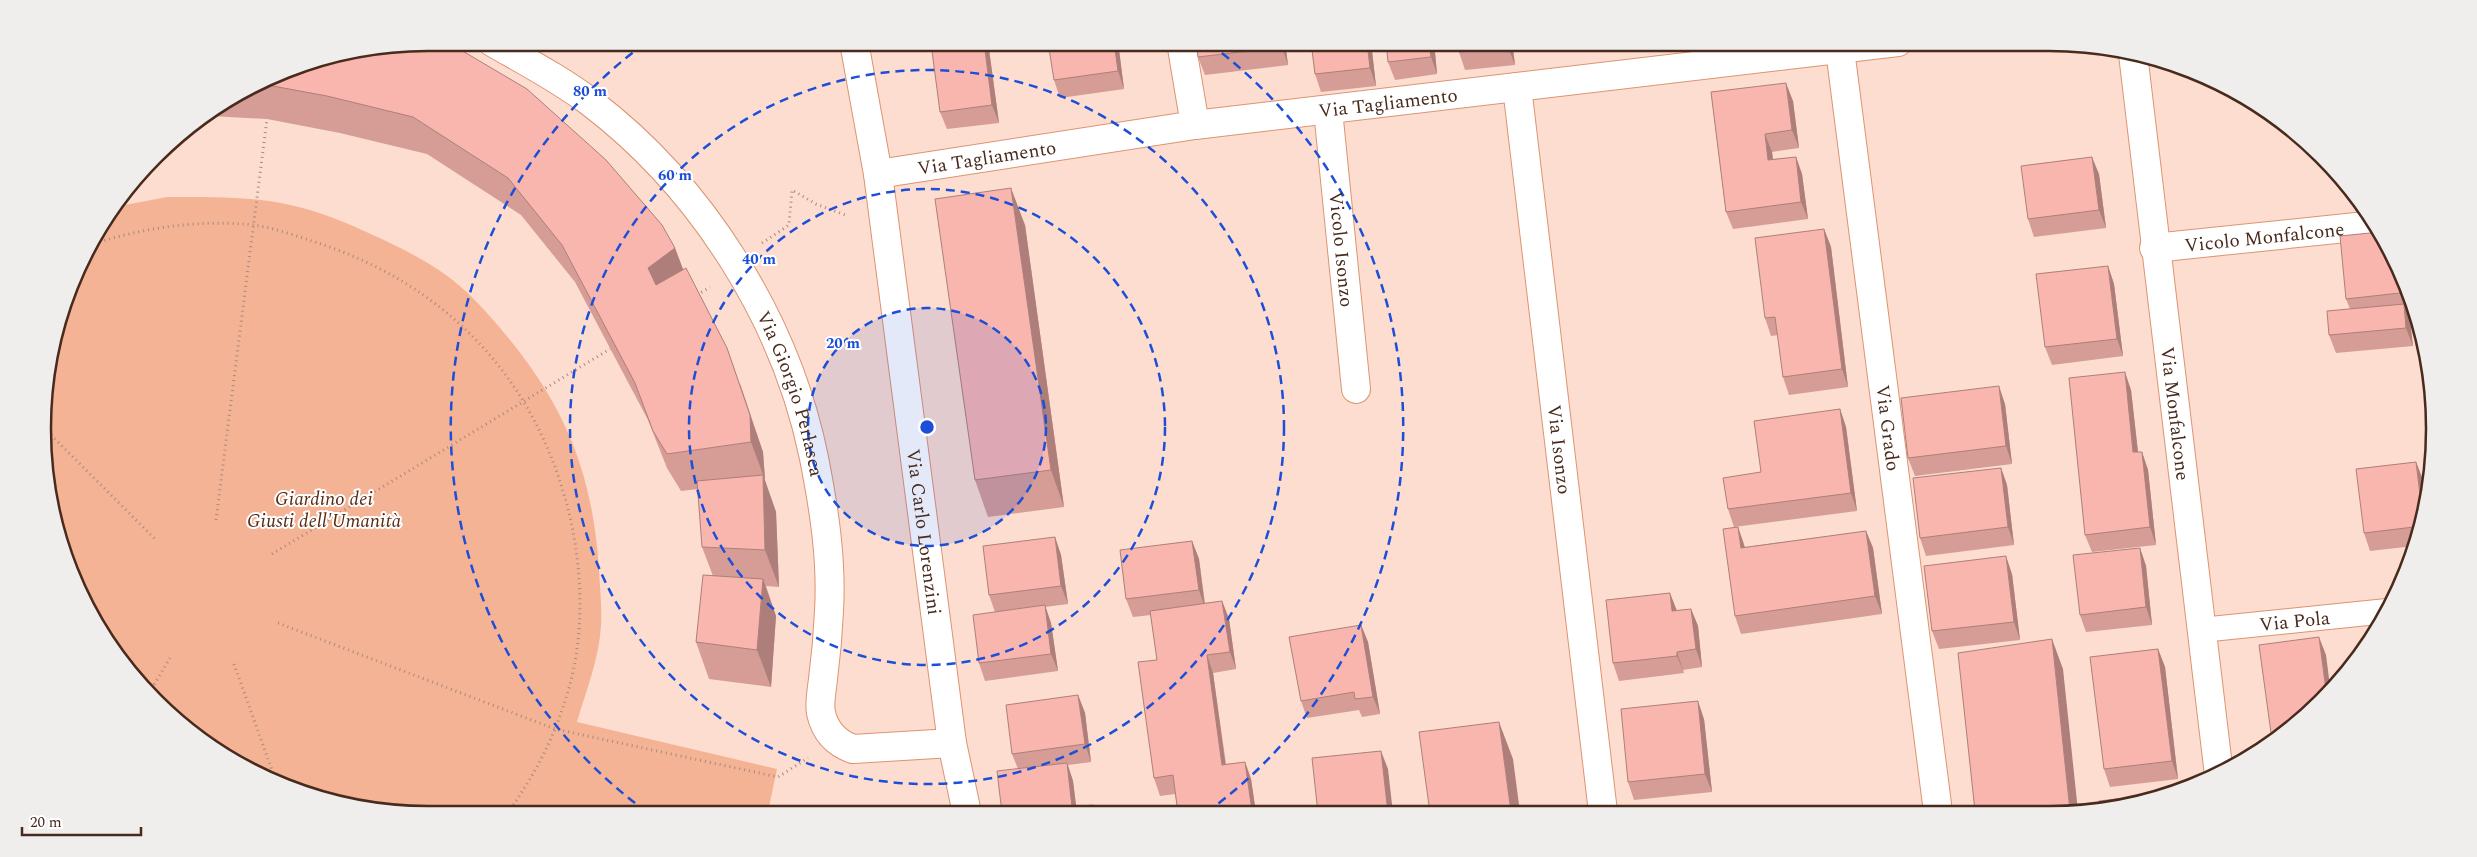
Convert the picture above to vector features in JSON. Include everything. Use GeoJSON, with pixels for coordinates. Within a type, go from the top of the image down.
{"type":"FeatureCollection","features":[{"type":"Feature","properties":{"kind":"street","name":"Via Giorgio Perlasca"},"geometry":{"type":"LineString","coordinates":[[508,51],[536,66],[590,102],[635,141],[676,183],[740,269],[790,372],[814,456],[826,526],[830,562],[828,638],[820,710],[823,722],[836,740]]}},
{"type":"Feature","properties":{"kind":"street","name":"Via Carlo Lorenzini"},"geometry":{"type":"LineString","coordinates":[[856,51],[878,174],[952,743],[965,806]]}},
{"type":"Feature","properties":{"kind":"street"},"geometry":{"type":"LineString","coordinates":[[1182,51],[1194,125]]}},
{"type":"Feature","properties":{"kind":"street","name":"Via Tagliamento"},"geometry":{"type":"LineString","coordinates":[[878,174],[1194,125],[1801,51]]}},
{"type":"Feature","properties":{"kind":"street","name":"Via Grado"},"geometry":{"type":"LineString","coordinates":[[1841,51],[1937,806]]}},
{"type":"Feature","properties":{"kind":"street","name":"Via Monfalcone"},"geometry":{"type":"LineString","coordinates":[[2134,61],[2154,248],[2218,765]]}},
{"type":"Feature","properties":{"kind":"street","name":"Via Isonzo"},"geometry":{"type":"LineString","coordinates":[[1517,87],[1601,806]]}},
{"type":"Feature","properties":{"kind":"street","name":"Vicolo Isonzo"},"geometry":{"type":"LineString","coordinates":[[1328,110],[1356,389]]}},
{"type":"Feature","properties":{"kind":"street","name":"Vicolo Monfalcone"},"geometry":{"type":"LineString","coordinates":[[2154,248],[2366,226]]}},
{"type":"Feature","properties":{"kind":"street"},"geometry":{"type":"LineString","coordinates":[[836,740],[843,746],[864,750],[952,743]]}},
{"type":"Feature","properties":{"kind":"lane","name":"Via Pola"},"geometry":{"type":"LineString","coordinates":[[2201,630],[2378,612]]}},
{"type":"Feature","properties":{"kind":"path"},"geometry":{"type":"LineString","coordinates":[[216,520],[267,120]]}},
{"type":"Feature","properties":{"kind":"path"},"geometry":{"type":"LineString","coordinates":[[691,299],[740,269],[764,241],[790,225],[792,190],[816,204],[857,219],[883,217]]}},
{"type":"Feature","properties":{"kind":"path"},"geometry":{"type":"LineString","coordinates":[[101,241],[165,228],[216,223],[254,225],[291,234],[378,266],[414,288],[451,315],[480,343],[507,374],[525,401],[558,472],[577,552],[581,597],[570,686],[555,729],[534,775],[513,806]]}},
{"type":"Feature","properties":{"kind":"path"},"geometry":{"type":"LineString","coordinates":[[272,554],[610,349]]}},
{"type":"Feature","properties":{"kind":"path"},"geometry":{"type":"LineString","coordinates":[[51,435],[156,540]]}},
{"type":"Feature","properties":{"kind":"path"},"geometry":{"type":"LineString","coordinates":[[278,623],[555,729],[778,777],[836,740]]}},
{"type":"Feature","properties":{"kind":"path"},"geometry":{"type":"LineString","coordinates":[[153,686],[170,658]]}},
{"type":"Feature","properties":{"kind":"path"},"geometry":{"type":"LineString","coordinates":[[234,664],[272,772]]}},
{"type":"Feature","properties":{"kind":"green space","name":"Giardino dei Giusti dell'Umanità"},"geometry":{"type":"Polygon","coordinates":[[[167,197],[260,200],[290,205],[343,222],[391,244],[438,269],[462,288],[505,334],[545,388],[573,444],[583,473],[596,536],[601,626],[595,663],[577,722],[777,769],[769,806],[428,806],[379,803],[355,799],[307,786],[262,767],[219,742],[180,712],[129,658],[90,595],[71,550],[58,502],[54,478],[51,428],[52,404],[54,379],[64,331],[71,307],[90,262],[125,205],[167,197]]]}},
{"type":"Feature","properties":{"kind":"building"},"geometry":{"type":"Polygon","coordinates":[[[463,51],[527,89],[606,160],[662,225],[675,248],[648,268],[656,285],[686,268],[727,348],[750,415],[751,442],[667,454],[653,431],[635,383],[562,245],[508,178],[413,117],[327,96],[271,86],[307,71],[355,58],[404,52],[463,51]]]}},
{"type":"Feature","properties":{"kind":"building"},"geometry":{"type":"Polygon","coordinates":[[[932,51],[985,51],[992,105],[940,112],[932,51]]]}},
{"type":"Feature","properties":{"kind":"building"},"geometry":{"type":"Polygon","coordinates":[[[1049,51],[1115,51],[1118,71],[1054,80],[1049,51]]]}},
{"type":"Feature","properties":{"kind":"building"},"geometry":{"type":"Polygon","coordinates":[[[1197,51],[1248,51],[1198,57],[1197,51]]]}},
{"type":"Feature","properties":{"kind":"building"},"geometry":{"type":"Polygon","coordinates":[[[1312,51],[1368,51],[1370,68],[1315,74],[1312,51]]]}},
{"type":"Feature","properties":{"kind":"building"},"geometry":{"type":"Polygon","coordinates":[[[1387,51],[1430,51],[1431,57],[1388,62],[1387,51]]]}},
{"type":"Feature","properties":{"kind":"building"},"geometry":{"type":"Polygon","coordinates":[[[1786,83],[1792,130],[1765,134],[1768,160],[1796,157],[1801,202],[1726,212],[1711,92],[1786,83]]]}},
{"type":"Feature","properties":{"kind":"building"},"geometry":{"type":"Polygon","coordinates":[[[2092,157],[2099,210],[2028,219],[2021,166],[2092,157]]]}},
{"type":"Feature","properties":{"kind":"building"},"geometry":{"type":"Polygon","coordinates":[[[1011,188],[1051,470],[975,480],[935,199],[1011,188]]]}},
{"type":"Feature","properties":{"kind":"building"},"geometry":{"type":"Polygon","coordinates":[[[1824,229],[1842,369],[1783,377],[1775,317],[1765,318],[1755,238],[1824,229]]]}},
{"type":"Feature","properties":{"kind":"building"},"geometry":{"type":"Polygon","coordinates":[[[2371,233],[2387,262],[2400,293],[2346,299],[2340,236],[2371,233]]]}},
{"type":"Feature","properties":{"kind":"building"},"geometry":{"type":"Polygon","coordinates":[[[2108,266],[2117,339],[2045,347],[2036,274],[2108,266]]]}},
{"type":"Feature","properties":{"kind":"building"},"geometry":{"type":"Polygon","coordinates":[[[2404,304],[2406,328],[2329,335],[2327,311],[2404,304]]]}},
{"type":"Feature","properties":{"kind":"building"},"geometry":{"type":"Polygon","coordinates":[[[2125,372],[2133,452],[2142,452],[2150,527],[2085,535],[2069,378],[2125,372]]]}},
{"type":"Feature","properties":{"kind":"building"},"geometry":{"type":"Polygon","coordinates":[[[1999,386],[2006,446],[1908,458],[1901,398],[1999,386]]]}},
{"type":"Feature","properties":{"kind":"building"},"geometry":{"type":"Polygon","coordinates":[[[1840,409],[1851,493],[1728,509],[1723,478],[1761,472],[1754,421],[1840,409]]]}},
{"type":"Feature","properties":{"kind":"building"},"geometry":{"type":"Polygon","coordinates":[[[2416,462],[2420,495],[2413,527],[2364,533],[2356,469],[2416,462]]]}},
{"type":"Feature","properties":{"kind":"building"},"geometry":{"type":"Polygon","coordinates":[[[2001,468],[2008,527],[1920,538],[1913,478],[2001,468]]]}},
{"type":"Feature","properties":{"kind":"building"},"geometry":{"type":"Polygon","coordinates":[[[763,475],[765,550],[702,547],[697,481],[763,475]]]}},
{"type":"Feature","properties":{"kind":"building"},"geometry":{"type":"Polygon","coordinates":[[[1738,527],[1741,548],[1866,531],[1875,596],[1735,616],[1723,529],[1738,527]]]}},
{"type":"Feature","properties":{"kind":"building"},"geometry":{"type":"Polygon","coordinates":[[[1055,537],[1061,586],[989,595],[983,546],[1055,537]]]}},
{"type":"Feature","properties":{"kind":"building"},"geometry":{"type":"Polygon","coordinates":[[[1192,541],[1199,590],[1126,599],[1120,550],[1192,541]]]}},
{"type":"Feature","properties":{"kind":"building"},"geometry":{"type":"Polygon","coordinates":[[[2140,548],[2146,607],[2080,615],[2073,555],[2140,548]]]}},
{"type":"Feature","properties":{"kind":"building"},"geometry":{"type":"Polygon","coordinates":[[[2006,556],[2014,622],[1932,631],[1924,566],[2006,556]]]}},
{"type":"Feature","properties":{"kind":"building"},"geometry":{"type":"Polygon","coordinates":[[[703,575],[763,579],[757,650],[696,642],[703,575]]]}},
{"type":"Feature","properties":{"kind":"building"},"geometry":{"type":"Polygon","coordinates":[[[1670,593],[1672,611],[1691,609],[1696,649],[1677,652],[1677,656],[1613,663],[1606,600],[1670,593]]]}},
{"type":"Feature","properties":{"kind":"building"},"geometry":{"type":"Polygon","coordinates":[[[1222,601],[1230,652],[1207,655],[1222,765],[1245,762],[1251,806],[1177,806],[1173,775],[1154,778],[1138,662],[1157,660],[1150,611],[1222,601]]]}},
{"type":"Feature","properties":{"kind":"building"},"geometry":{"type":"Polygon","coordinates":[[[1045,605],[1051,654],[979,663],[973,615],[1045,605]]]}},
{"type":"Feature","properties":{"kind":"building"},"geometry":{"type":"Polygon","coordinates":[[[1361,625],[1373,697],[1355,699],[1354,692],[1301,701],[1289,637],[1361,625]]]}},
{"type":"Feature","properties":{"kind":"building"},"geometry":{"type":"Polygon","coordinates":[[[2319,637],[2325,684],[2297,712],[2271,733],[2259,645],[2319,637]]]}},
{"type":"Feature","properties":{"kind":"building"},"geometry":{"type":"Polygon","coordinates":[[[2052,639],[2069,805],[1974,806],[1958,653],[2052,639]]]}},
{"type":"Feature","properties":{"kind":"building"},"geometry":{"type":"Polygon","coordinates":[[[2158,649],[2172,761],[2104,769],[2090,657],[2158,649]]]}},
{"type":"Feature","properties":{"kind":"building"},"geometry":{"type":"Polygon","coordinates":[[[1078,695],[1085,744],[1012,754],[1006,705],[1078,695]]]}},
{"type":"Feature","properties":{"kind":"building"},"geometry":{"type":"Polygon","coordinates":[[[1698,701],[1705,774],[1628,782],[1621,709],[1698,701]]]}},
{"type":"Feature","properties":{"kind":"building"},"geometry":{"type":"Polygon","coordinates":[[[1499,722],[1510,806],[1429,806],[1419,732],[1499,722]]]}},
{"type":"Feature","properties":{"kind":"building"},"geometry":{"type":"Polygon","coordinates":[[[1381,751],[1387,806],[1317,806],[1312,758],[1381,751]]]}},
{"type":"Feature","properties":{"kind":"building"},"geometry":{"type":"Polygon","coordinates":[[[1067,763],[1072,806],[1001,806],[997,771],[1067,763]]]}},
{"type":"Feature","properties":{"kind":"building"},"geometry":{"type":"Polygon","coordinates":[[[2126,798],[2099,803],[2099,801],[2126,798]]]}}]}
